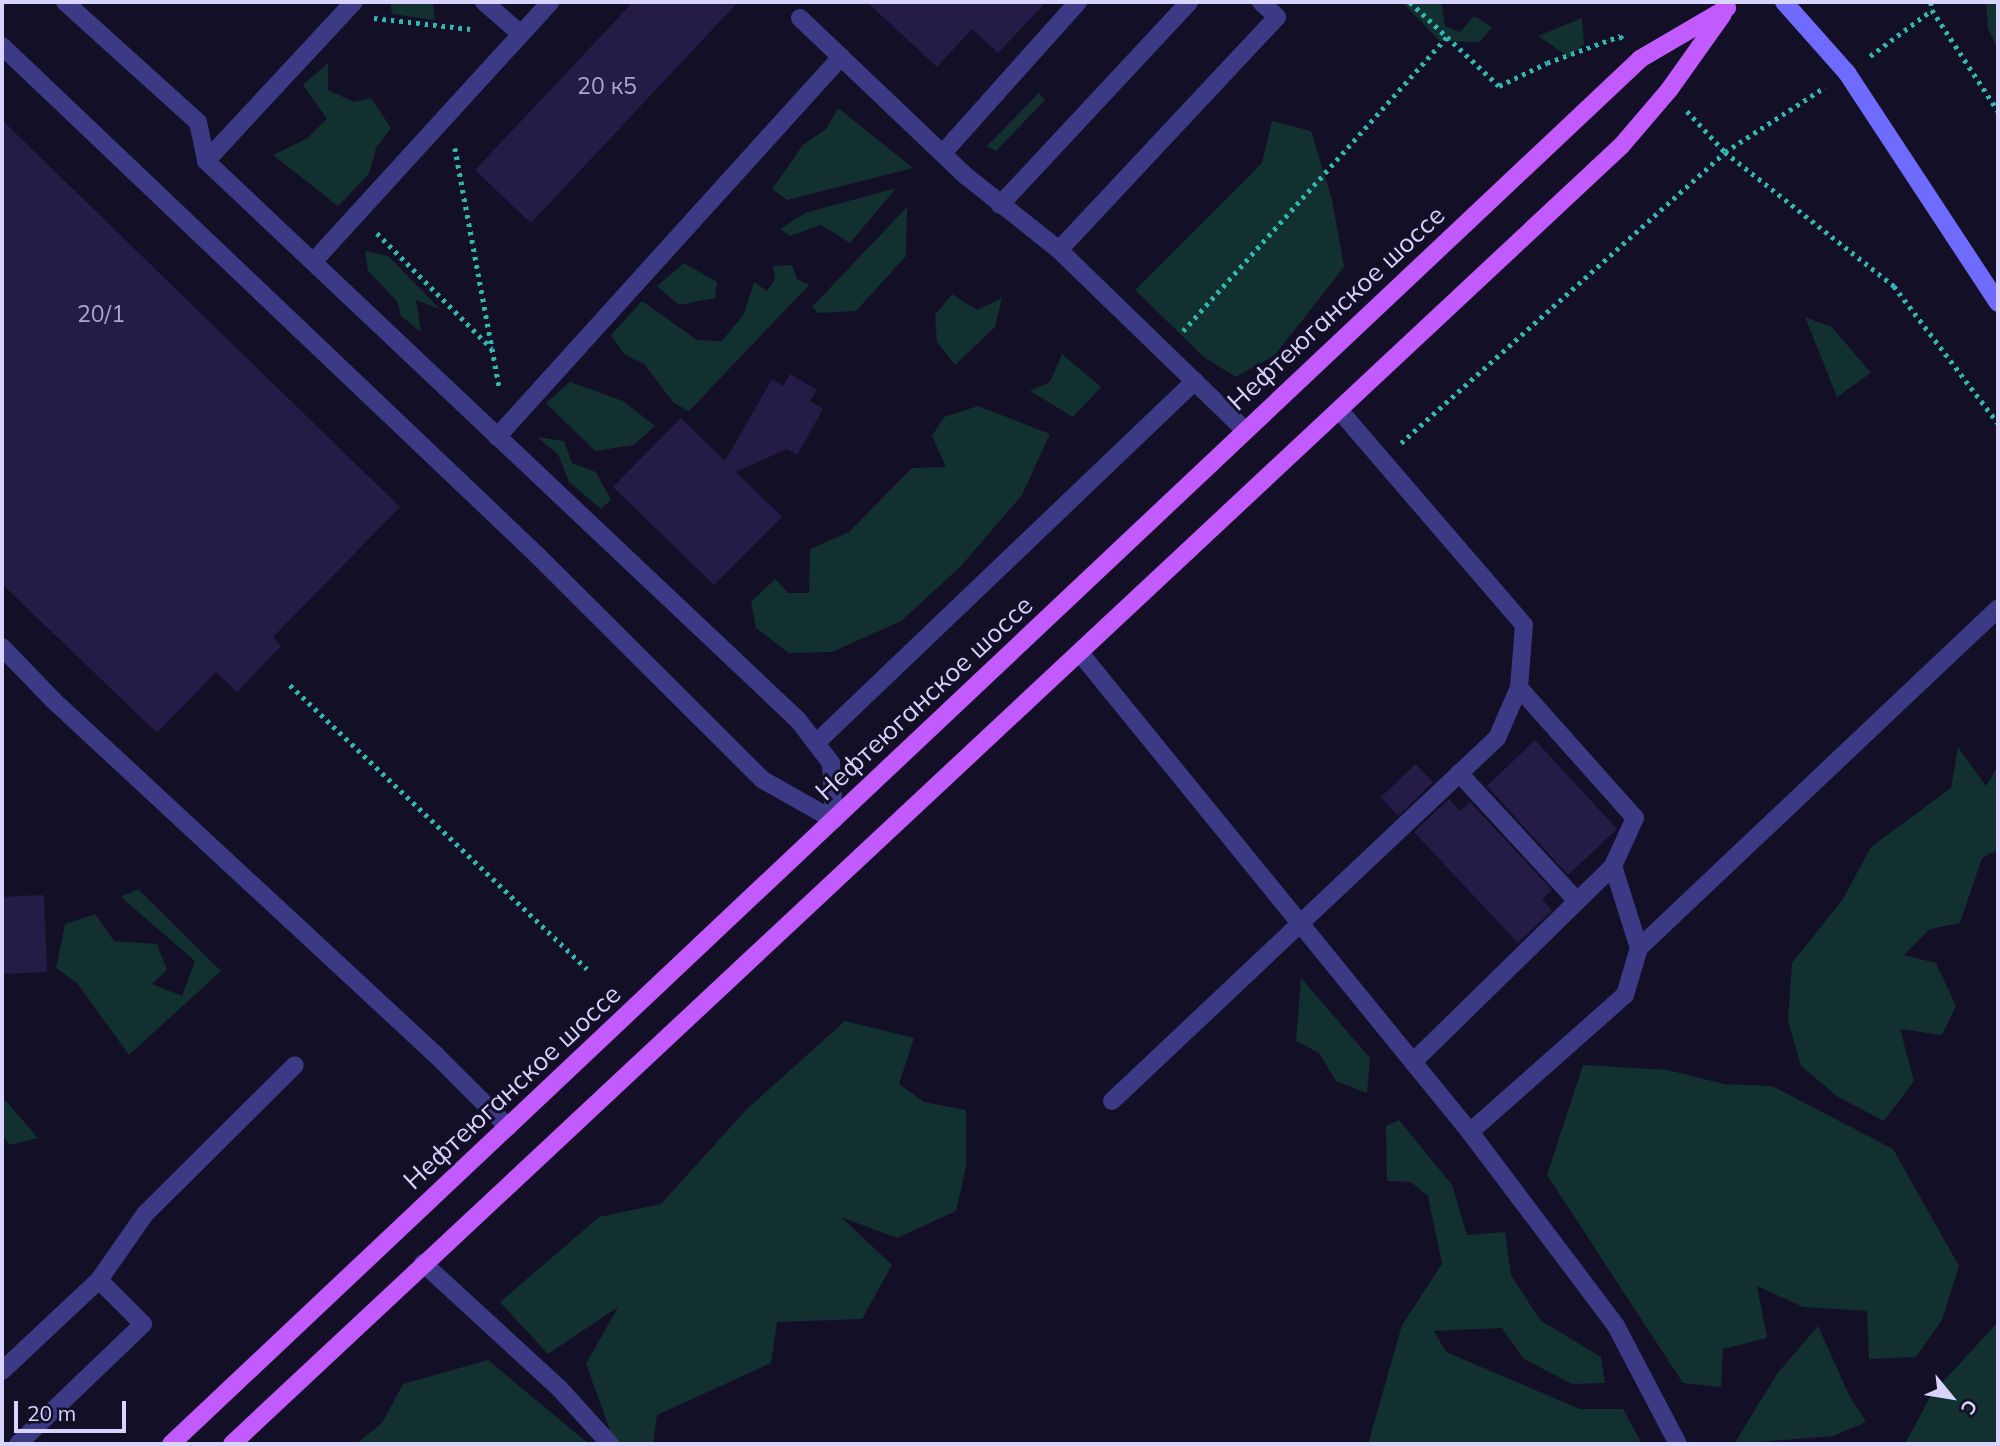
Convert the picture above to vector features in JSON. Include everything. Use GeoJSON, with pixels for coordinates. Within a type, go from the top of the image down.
{"type":"FeatureCollection","features":[{"type":"Feature","properties":{"kind":"main road"},"geometry":{"type":"LineString","coordinates":[[1784,2],[1847,73],[1998,303]]}},
{"type":"Feature","properties":{"kind":"main road","name":"Нефтеюганское шоссе"},"geometry":{"type":"LineString","coordinates":[[171,1444],[1640,59],[1731,5]]}},
{"type":"Feature","properties":{"kind":"main road","name":"Нефтеюганское шоссе"},"geometry":{"type":"LineString","coordinates":[[232,1444],[1622,145],[1669,90],[1731,5]]}},
{"type":"Feature","properties":{"kind":"lane"},"geometry":{"type":"LineString","coordinates":[[65,2],[198,122],[206,161],[313,262],[502,430],[797,720],[831,763],[834,820]]}},
{"type":"Feature","properties":{"kind":"lane"},"geometry":{"type":"LineString","coordinates":[[484,2],[521,34]]}},
{"type":"Feature","properties":{"kind":"lane"},"geometry":{"type":"LineString","coordinates":[[313,262],[551,2]]}},
{"type":"Feature","properties":{"kind":"lane"},"geometry":{"type":"LineString","coordinates":[[943,153],[1078,2]]}},
{"type":"Feature","properties":{"kind":"lane"},"geometry":{"type":"LineString","coordinates":[[1000,205],[1189,2]]}},
{"type":"Feature","properties":{"kind":"lane"},"geometry":{"type":"LineString","coordinates":[[1059,250],[1277,17],[1261,2]]}},
{"type":"Feature","properties":{"kind":"lane"},"geometry":{"type":"LineString","coordinates":[[206,161],[348,8]]}},
{"type":"Feature","properties":{"kind":"lane"},"geometry":{"type":"LineString","coordinates":[[800,18],[1000,205],[1059,250],[1245,430]]}},
{"type":"Feature","properties":{"kind":"lane"},"geometry":{"type":"LineString","coordinates":[[2,46],[536,554],[763,780],[834,820]]}},
{"type":"Feature","properties":{"kind":"lane"},"geometry":{"type":"LineString","coordinates":[[502,430],[841,57]]}},
{"type":"Feature","properties":{"kind":"lane"},"geometry":{"type":"LineString","coordinates":[[816,743],[1195,381]]}},
{"type":"Feature","properties":{"kind":"lane"},"geometry":{"type":"LineString","coordinates":[[1112,1101],[1497,738],[1519,688],[1524,625],[1340,411]]}},
{"type":"Feature","properties":{"kind":"lane"},"geometry":{"type":"LineString","coordinates":[[1469,1132],[1625,995],[1639,948],[1998,608]]}},
{"type":"Feature","properties":{"kind":"lane"},"geometry":{"type":"LineString","coordinates":[[2,647],[52,700],[508,1126]]}},
{"type":"Feature","properties":{"kind":"lane"},"geometry":{"type":"LineString","coordinates":[[1080,653],[1302,922],[1469,1132],[1616,1326],[1678,1444]]}},
{"type":"Feature","properties":{"kind":"lane"},"geometry":{"type":"LineString","coordinates":[[1413,1062],[1613,866],[1635,818],[1519,688]]}},
{"type":"Feature","properties":{"kind":"lane"},"geometry":{"type":"LineString","coordinates":[[1459,773],[1577,901]]}},
{"type":"Feature","properties":{"kind":"lane"},"geometry":{"type":"LineString","coordinates":[[1613,866],[1639,948]]}},
{"type":"Feature","properties":{"kind":"lane"},"geometry":{"type":"LineString","coordinates":[[2,1371],[99,1280],[145,1214],[295,1065]]}},
{"type":"Feature","properties":{"kind":"lane"},"geometry":{"type":"LineString","coordinates":[[423,1263],[560,1389],[610,1444]]}},
{"type":"Feature","properties":{"kind":"lane"},"geometry":{"type":"LineString","coordinates":[[18,1444],[143,1324],[99,1280]]}},
{"type":"Feature","properties":{"kind":"path"},"geometry":{"type":"LineString","coordinates":[[1410,2],[1499,86],[1620,36],[1640,59]]}},
{"type":"Feature","properties":{"kind":"path"},"geometry":{"type":"LineString","coordinates":[[1931,2],[1932,10],[1998,111]]}},
{"type":"Feature","properties":{"kind":"path"},"geometry":{"type":"LineString","coordinates":[[348,8],[521,34]]}},
{"type":"Feature","properties":{"kind":"path"},"geometry":{"type":"LineString","coordinates":[[1382,460],[1725,152],[1847,73],[1932,10]]}},
{"type":"Feature","properties":{"kind":"path"},"geometry":{"type":"LineString","coordinates":[[1165,352],[1447,37]]}},
{"type":"Feature","properties":{"kind":"path"},"geometry":{"type":"LineString","coordinates":[[1669,90],[1725,152],[1894,286],[1998,423]]}},
{"type":"Feature","properties":{"kind":"path"},"geometry":{"type":"LineString","coordinates":[[448,113],[492,349],[502,430]]}},
{"type":"Feature","properties":{"kind":"path"},"geometry":{"type":"LineString","coordinates":[[357,213],[492,349]]}},
{"type":"Feature","properties":{"kind":"path"},"geometry":{"type":"LineString","coordinates":[[290,685],[587,969]]}},
{"type":"Feature","properties":{"kind":"green space"},"geometry":{"type":"Polygon","coordinates":[[[390,2],[433,2],[435,20],[392,14],[390,2]]]}},
{"type":"Feature","properties":{"kind":"green space"},"geometry":{"type":"Polygon","coordinates":[[[1402,2],[1436,2],[1442,5],[1445,26],[1460,32],[1474,16],[1492,27],[1480,42],[1440,41],[1402,2]]]}},
{"type":"Feature","properties":{"kind":"green space"},"geometry":{"type":"Polygon","coordinates":[[[1986,2],[1998,2],[1998,49],[1988,29],[1986,2]]]}},
{"type":"Feature","properties":{"kind":"green space"},"geometry":{"type":"Polygon","coordinates":[[[1582,18],[1584,44],[1569,57],[1538,36],[1582,18]]]}},
{"type":"Feature","properties":{"kind":"green space"},"geometry":{"type":"Polygon","coordinates":[[[328,63],[328,90],[354,102],[371,98],[391,128],[376,148],[369,174],[338,206],[273,155],[306,139],[327,119],[303,85],[328,63]]]}},
{"type":"Feature","properties":{"kind":"green space"},"geometry":{"type":"Polygon","coordinates":[[[1039,93],[1045,100],[996,151],[987,146],[1039,93]]]}},
{"type":"Feature","properties":{"kind":"green space"},"geometry":{"type":"Polygon","coordinates":[[[838,108],[913,168],[787,200],[772,189],[803,145],[826,129],[838,108]]]}},
{"type":"Feature","properties":{"kind":"green space"},"geometry":{"type":"Polygon","coordinates":[[[1272,121],[1311,131],[1332,199],[1344,267],[1275,355],[1236,377],[1205,358],[1135,290],[1262,163],[1272,121]]]}},
{"type":"Feature","properties":{"kind":"green space"},"geometry":{"type":"Polygon","coordinates":[[[896,188],[850,243],[821,225],[790,236],[780,229],[805,213],[896,188]]]}},
{"type":"Feature","properties":{"kind":"green space"},"geometry":{"type":"Polygon","coordinates":[[[907,207],[906,256],[856,311],[819,313],[812,307],[907,207]]]}},
{"type":"Feature","properties":{"kind":"green space"},"geometry":{"type":"Polygon","coordinates":[[[365,251],[388,256],[440,309],[416,300],[421,332],[401,316],[397,301],[368,271],[365,251]]]}},
{"type":"Feature","properties":{"kind":"green space"},"geometry":{"type":"Polygon","coordinates":[[[684,263],[717,282],[715,298],[679,305],[657,286],[684,263]]]}},
{"type":"Feature","properties":{"kind":"green space"},"geometry":{"type":"Polygon","coordinates":[[[792,265],[797,279],[809,285],[689,411],[674,403],[644,364],[624,354],[611,335],[642,301],[697,340],[722,341],[744,314],[754,282],[767,291],[775,279],[773,266],[792,265]]]}},
{"type":"Feature","properties":{"kind":"green space"},"geometry":{"type":"Polygon","coordinates":[[[952,294],[977,310],[1002,298],[995,327],[955,365],[937,342],[935,315],[952,294]]]}},
{"type":"Feature","properties":{"kind":"green space"},"geometry":{"type":"Polygon","coordinates":[[[1805,317],[1832,327],[1871,373],[1837,397],[1805,317]]]}},
{"type":"Feature","properties":{"kind":"green space"},"geometry":{"type":"Polygon","coordinates":[[[1062,354],[1101,387],[1073,417],[1030,391],[1050,382],[1062,354]]]}},
{"type":"Feature","properties":{"kind":"green space"},"geometry":{"type":"Polygon","coordinates":[[[570,382],[623,401],[655,426],[634,445],[595,451],[546,403],[570,382]]]}},
{"type":"Feature","properties":{"kind":"green space"},"geometry":{"type":"Polygon","coordinates":[[[978,406],[1050,434],[1022,495],[961,566],[901,621],[832,652],[789,653],[756,628],[751,602],[775,579],[788,593],[809,593],[810,549],[849,532],[912,468],[946,467],[932,436],[944,417],[978,406]]]}},
{"type":"Feature","properties":{"kind":"green space"},"geometry":{"type":"Polygon","coordinates":[[[537,437],[564,441],[572,463],[596,472],[611,500],[601,509],[569,482],[558,454],[537,437]]]}},
{"type":"Feature","properties":{"kind":"green space"},"geometry":{"type":"Polygon","coordinates":[[[1958,747],[1986,786],[1998,766],[1998,849],[1982,858],[1960,923],[1930,929],[1904,955],[1936,963],[1956,1006],[1942,1035],[1900,1029],[1914,1081],[1884,1121],[1838,1097],[1801,1066],[1788,1020],[1792,963],[1843,899],[1871,847],[1951,788],[1958,747]]]}},
{"type":"Feature","properties":{"kind":"green space"},"geometry":{"type":"Polygon","coordinates":[[[138,889],[221,971],[129,1055],[78,984],[56,968],[65,924],[95,914],[114,941],[157,944],[167,970],[152,984],[182,996],[195,961],[121,897],[138,889]]]}},
{"type":"Feature","properties":{"kind":"green space"},"geometry":{"type":"Polygon","coordinates":[[[1301,978],[1370,1058],[1367,1093],[1336,1081],[1319,1053],[1296,1041],[1301,978]]]}},
{"type":"Feature","properties":{"kind":"green space"},"geometry":{"type":"Polygon","coordinates":[[[845,1021],[914,1038],[899,1084],[924,1102],[966,1110],[966,1167],[956,1211],[897,1238],[841,1217],[892,1265],[862,1319],[777,1322],[771,1363],[657,1415],[653,1444],[615,1444],[586,1364],[618,1307],[548,1354],[500,1302],[599,1217],[661,1204],[746,1110],[845,1021]]]}},
{"type":"Feature","properties":{"kind":"green space"},"geometry":{"type":"Polygon","coordinates":[[[1583,1065],[1668,1070],[1724,1084],[1772,1086],[1893,1149],[1959,1266],[1942,1320],[1916,1357],[1869,1359],[1867,1311],[1803,1307],[1757,1286],[1767,1338],[1723,1349],[1721,1387],[1683,1383],[1547,1175],[1583,1065]]]}},
{"type":"Feature","properties":{"kind":"green space"},"geometry":{"type":"Polygon","coordinates":[[[2,1099],[38,1138],[10,1145],[2,1134],[2,1099]]]}},
{"type":"Feature","properties":{"kind":"green space"},"geometry":{"type":"Polygon","coordinates":[[[1399,1120],[1452,1185],[1467,1235],[1505,1232],[1511,1275],[1540,1320],[1601,1357],[1605,1383],[1572,1384],[1524,1359],[1502,1328],[1434,1331],[1446,1352],[1580,1409],[1623,1409],[1642,1444],[1368,1444],[1402,1325],[1442,1264],[1428,1196],[1411,1182],[1387,1181],[1386,1126],[1399,1120]]]}},
{"type":"Feature","properties":{"kind":"green space"},"geometry":{"type":"Polygon","coordinates":[[[1998,1322],[1998,1444],[1905,1444],[1931,1395],[1998,1322]]]}},
{"type":"Feature","properties":{"kind":"green space"},"geometry":{"type":"Polygon","coordinates":[[[1818,1326],[1849,1395],[1866,1422],[1833,1436],[1734,1444],[1777,1374],[1818,1326]]]}},
{"type":"Feature","properties":{"kind":"green space"},"geometry":{"type":"Polygon","coordinates":[[[488,1360],[589,1444],[356,1444],[382,1423],[403,1384],[488,1360]]]}},
{"type":"Feature","properties":{"kind":"building"},"geometry":{"type":"Polygon","coordinates":[[[633,2],[738,2],[531,223],[475,170],[633,2]]]}},
{"type":"Feature","properties":{"kind":"building"},"geometry":{"type":"Polygon","coordinates":[[[867,2],[1046,2],[998,53],[972,29],[937,67],[867,2]]]}},
{"type":"Feature","properties":{"kind":"building"},"geometry":{"type":"Polygon","coordinates":[[[2,120],[400,507],[273,637],[281,646],[237,692],[216,672],[157,733],[2,584],[2,120]]]}},
{"type":"Feature","properties":{"kind":"building"},"geometry":{"type":"Polygon","coordinates":[[[790,374],[817,390],[810,401],[823,409],[797,455],[787,449],[736,472],[782,517],[714,585],[613,487],[681,418],[725,461],[772,379],[783,386],[790,374]]]}},
{"type":"Feature","properties":{"kind":"building"},"geometry":{"type":"Polygon","coordinates":[[[1535,740],[1617,829],[1568,875],[1487,786],[1535,740]]]}},
{"type":"Feature","properties":{"kind":"building"},"geometry":{"type":"Polygon","coordinates":[[[1416,764],[1433,782],[1398,816],[1381,797],[1416,764]]]}},
{"type":"Feature","properties":{"kind":"building"},"geometry":{"type":"Polygon","coordinates":[[[1449,799],[1460,811],[1470,802],[1552,890],[1542,899],[1552,910],[1518,943],[1414,832],[1449,799]]]}},
{"type":"Feature","properties":{"kind":"building"},"geometry":{"type":"Polygon","coordinates":[[[44,895],[47,972],[2,974],[2,897],[44,895]]]}}]}
